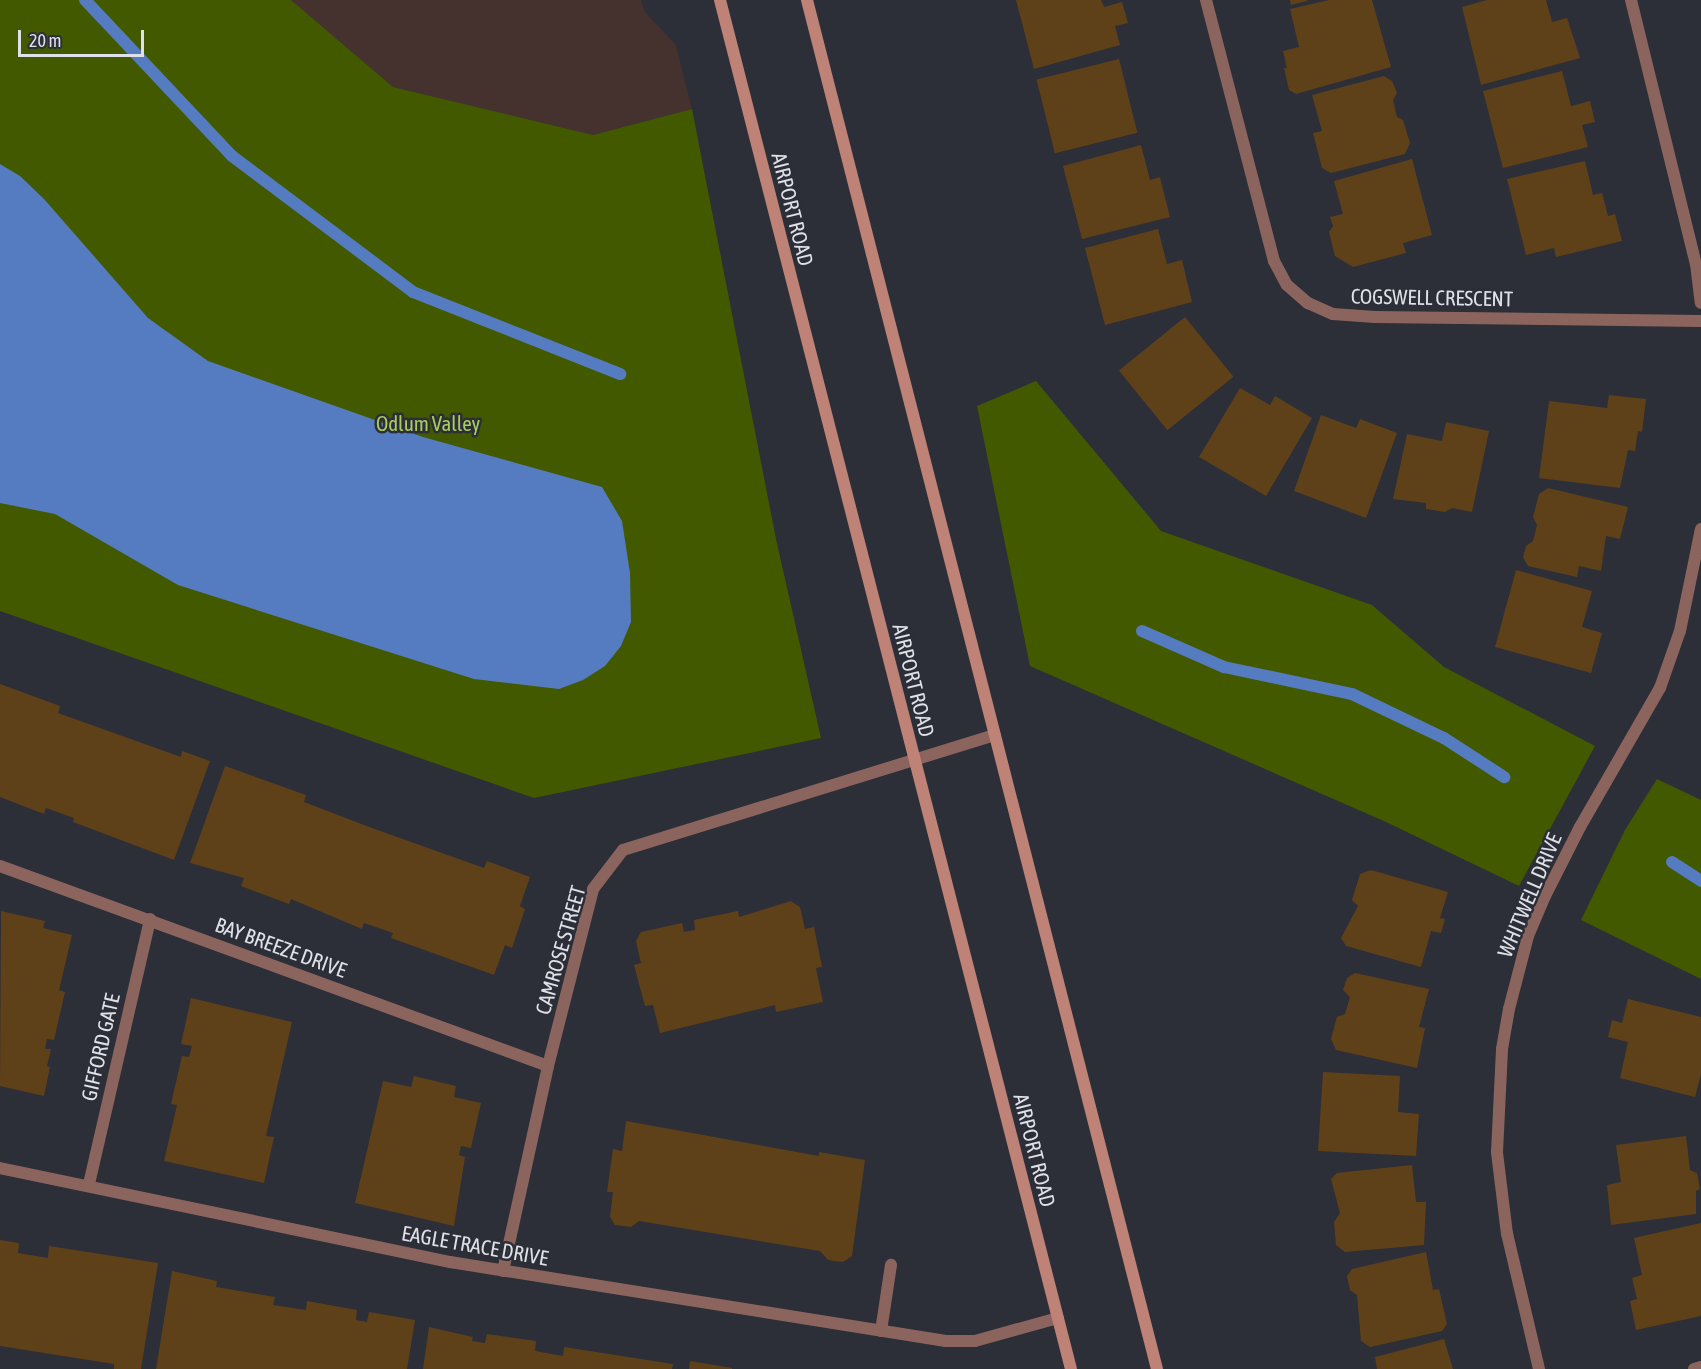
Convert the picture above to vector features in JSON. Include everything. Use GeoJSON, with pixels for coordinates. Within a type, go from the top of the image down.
{"type":"FeatureCollection","features":[{"type":"Feature","properties":{"kind":"main road","name":"AIRPORT ROAD"},"geometry":{"type":"LineString","coordinates":[[720,0],[1071,1369]]}},
{"type":"Feature","properties":{"kind":"main road"},"geometry":{"type":"LineString","coordinates":[[807,0],[1157,1369]]}},
{"type":"Feature","properties":{"kind":"street","name":"COGSWELL CRESCENT"},"geometry":{"type":"LineString","coordinates":[[1206,0],[1274,261],[1287,285],[1308,303],[1333,314],[1376,317],[1701,321]]}},
{"type":"Feature","properties":{"kind":"street"},"geometry":{"type":"LineString","coordinates":[[1631,0],[1696,264],[1701,303]]}},
{"type":"Feature","properties":{"kind":"street","name":"WHITWELL DRIVE"},"geometry":{"type":"LineString","coordinates":[[1539,1369],[1507,1234],[1497,1152],[1502,1049],[1509,1009],[1528,936],[1545,896],[1580,827],[1660,687],[1680,631],[1701,529]]}},
{"type":"Feature","properties":{"kind":"street","name":"CAMROSE STREET"},"geometry":{"type":"LineString","coordinates":[[503,1271],[548,1066],[593,890],[623,850],[914,758],[995,735]]}},
{"type":"Feature","properties":{"kind":"street","name":"BAY BREEZE DRIVE"},"geometry":{"type":"LineString","coordinates":[[0,866],[548,1066]]}},
{"type":"Feature","properties":{"kind":"street","name":"GIFFORD GATE"},"geometry":{"type":"LineString","coordinates":[[89,1184],[150,919]]}},
{"type":"Feature","properties":{"kind":"street","name":"EAGLE TRACE DRIVE"},"geometry":{"type":"LineString","coordinates":[[0,1168],[89,1184],[503,1271],[946,1341],[975,1341],[1058,1318]]}},
{"type":"Feature","properties":{"kind":"street"},"geometry":{"type":"LineString","coordinates":[[881,1331],[891,1265]]}},
{"type":"Feature","properties":{"kind":"street"},"geometry":{"type":"LineString","coordinates":[[1694,1369],[1701,1367]]}},
{"type":"Feature","properties":{"kind":"shaded area"},"geometry":{"type":"Polygon","coordinates":[[[291,0],[641,0],[644,11],[676,45],[692,109],[593,135],[393,87],[291,0]]]}},
{"type":"Feature","properties":{"kind":"green space","name":"Odlum Valley"},"geometry":{"type":"Polygon","coordinates":[[[0,0],[291,0],[393,87],[593,135],[692,109],[776,539],[821,738],[534,798],[0,611],[0,0]]]}},
{"type":"Feature","properties":{"kind":"green space"},"geometry":{"type":"Polygon","coordinates":[[[1036,381],[1161,531],[1372,605],[1444,667],[1595,746],[1519,886],[1386,822],[1030,666],[977,406],[1036,381]]]}},
{"type":"Feature","properties":{"kind":"green space"},"geometry":{"type":"Polygon","coordinates":[[[1657,779],[1701,800],[1701,979],[1581,920],[1625,830],[1657,779]]]}},
{"type":"Feature","properties":{"kind":"water"},"geometry":{"type":"Polygon","coordinates":[[[0,164],[20,176],[44,199],[148,318],[208,361],[423,437],[602,487],[622,521],[630,573],[631,622],[621,646],[605,666],[583,680],[559,689],[474,679],[178,585],[55,514],[0,503],[0,164]]]}},
{"type":"Feature","properties":{"kind":"building"},"geometry":{"type":"Polygon","coordinates":[[[1016,0],[1101,0],[1104,7],[1122,2],[1128,23],[1115,26],[1120,45],[1034,69],[1016,0]]]}},
{"type":"Feature","properties":{"kind":"building"},"geometry":{"type":"Polygon","coordinates":[[[1290,0],[1307,0],[1307,1],[1291,5],[1290,0]]]}},
{"type":"Feature","properties":{"kind":"building"},"geometry":{"type":"Polygon","coordinates":[[[1329,0],[1372,0],[1391,67],[1296,94],[1289,90],[1284,68],[1287,68],[1283,51],[1299,47],[1290,9],[1329,0]]]}},
{"type":"Feature","properties":{"kind":"building"},"geometry":{"type":"Polygon","coordinates":[[[1487,0],[1546,0],[1552,22],[1567,18],[1580,58],[1481,85],[1462,7],[1487,0]]]}},
{"type":"Feature","properties":{"kind":"building"},"geometry":{"type":"Polygon","coordinates":[[[1119,59],[1137,133],[1055,153],[1037,80],[1119,59]]]}},
{"type":"Feature","properties":{"kind":"building"},"geometry":{"type":"Polygon","coordinates":[[[1562,71],[1571,106],[1590,101],[1595,122],[1582,125],[1588,147],[1503,168],[1483,91],[1562,71]]]}},
{"type":"Feature","properties":{"kind":"building"},"geometry":{"type":"Polygon","coordinates":[[[1384,76],[1392,81],[1397,93],[1393,100],[1397,117],[1403,120],[1410,143],[1405,154],[1331,173],[1322,168],[1313,133],[1322,131],[1312,95],[1384,76]]]}},
{"type":"Feature","properties":{"kind":"building"},"geometry":{"type":"Polygon","coordinates":[[[1141,145],[1150,180],[1160,177],[1170,217],[1082,239],[1063,166],[1141,145]]]}},
{"type":"Feature","properties":{"kind":"building"},"geometry":{"type":"Polygon","coordinates":[[[1412,159],[1432,235],[1403,243],[1406,253],[1353,267],[1335,256],[1329,232],[1333,226],[1330,217],[1343,214],[1334,181],[1412,159]]]}},
{"type":"Feature","properties":{"kind":"building"},"geometry":{"type":"Polygon","coordinates":[[[1585,161],[1593,195],[1602,193],[1608,216],[1615,214],[1622,241],[1556,257],[1554,248],[1526,255],[1507,179],[1585,161]]]}},
{"type":"Feature","properties":{"kind":"building"},"geometry":{"type":"Polygon","coordinates":[[[1158,229],[1167,264],[1182,260],[1192,302],[1105,325],[1085,248],[1158,229]]]}},
{"type":"Feature","properties":{"kind":"building"},"geometry":{"type":"Polygon","coordinates":[[[1185,317],[1233,377],[1167,430],[1119,370],[1185,317]]]}},
{"type":"Feature","properties":{"kind":"building"},"geometry":{"type":"Polygon","coordinates":[[[1240,388],[1270,405],[1275,396],[1312,418],[1266,496],[1199,457],[1240,388]]]}},
{"type":"Feature","properties":{"kind":"building"},"geometry":{"type":"Polygon","coordinates":[[[1609,395],[1646,399],[1642,432],[1638,431],[1635,451],[1628,450],[1620,488],[1539,478],[1549,401],[1607,408],[1609,395]]]}},
{"type":"Feature","properties":{"kind":"building"},"geometry":{"type":"Polygon","coordinates":[[[1321,415],[1356,428],[1360,419],[1397,433],[1366,518],[1294,491],[1321,415]]]}},
{"type":"Feature","properties":{"kind":"building"},"geometry":{"type":"Polygon","coordinates":[[[1446,422],[1489,431],[1472,512],[1452,508],[1445,512],[1426,509],[1426,503],[1393,499],[1407,434],[1442,441],[1446,422]]]}},
{"type":"Feature","properties":{"kind":"building"},"geometry":{"type":"Polygon","coordinates":[[[1548,488],[1628,507],[1620,539],[1606,536],[1601,571],[1579,566],[1577,577],[1528,566],[1523,557],[1526,546],[1533,541],[1537,525],[1533,517],[1539,494],[1548,488]]]}},
{"type":"Feature","properties":{"kind":"building"},"geometry":{"type":"Polygon","coordinates":[[[1516,570],[1592,591],[1582,627],[1602,633],[1591,673],[1495,647],[1516,570]]]}},
{"type":"Feature","properties":{"kind":"building"},"geometry":{"type":"Polygon","coordinates":[[[0,684],[60,706],[58,713],[181,757],[182,751],[210,761],[174,860],[73,822],[74,818],[46,808],[44,814],[0,797],[0,684]]]}},
{"type":"Feature","properties":{"kind":"building"},"geometry":{"type":"Polygon","coordinates":[[[225,766],[306,795],[304,802],[372,828],[484,868],[487,861],[530,877],[520,906],[525,909],[512,948],[505,945],[494,975],[391,938],[393,933],[364,923],[362,929],[291,899],[289,904],[241,886],[244,878],[190,863],[225,766]]]}},
{"type":"Feature","properties":{"kind":"building"},"geometry":{"type":"Polygon","coordinates":[[[1371,870],[1448,892],[1440,918],[1445,919],[1441,933],[1431,931],[1421,967],[1346,946],[1341,938],[1358,906],[1352,900],[1360,874],[1371,870]]]}},
{"type":"Feature","properties":{"kind":"building"},"geometry":{"type":"Polygon","coordinates":[[[791,901],[800,907],[805,929],[814,927],[822,967],[816,968],[823,1002],[776,1012],[775,1005],[660,1033],[653,1005],[645,1006],[634,965],[641,963],[636,941],[641,932],[682,923],[684,932],[695,930],[694,920],[738,911],[739,917],[791,901]]]}},
{"type":"Feature","properties":{"kind":"building"},"geometry":{"type":"Polygon","coordinates":[[[1,911],[45,921],[43,928],[72,935],[59,990],[65,992],[54,1040],[47,1039],[45,1049],[51,1049],[44,1096],[0,1086],[1,911]]]}},
{"type":"Feature","properties":{"kind":"building"},"geometry":{"type":"Polygon","coordinates":[[[1355,973],[1429,989],[1419,1027],[1425,1028],[1417,1068],[1336,1050],[1331,1039],[1337,1017],[1345,1014],[1350,997],[1343,990],[1347,978],[1355,973]]]}},
{"type":"Feature","properties":{"kind":"building"},"geometry":{"type":"Polygon","coordinates":[[[191,998],[292,1022],[266,1136],[274,1137],[264,1183],[164,1161],[177,1105],[171,1104],[182,1056],[189,1057],[192,1046],[181,1044],[191,998]]]}},
{"type":"Feature","properties":{"kind":"building"},"geometry":{"type":"Polygon","coordinates":[[[1628,999],[1701,1017],[1701,1074],[1695,1097],[1620,1078],[1628,1042],[1608,1037],[1612,1020],[1622,1023],[1628,999]]]}},
{"type":"Feature","properties":{"kind":"building"},"geometry":{"type":"Polygon","coordinates":[[[1323,1072],[1400,1076],[1398,1112],[1419,1114],[1416,1156],[1318,1151],[1323,1072]]]}},
{"type":"Feature","properties":{"kind":"building"},"geometry":{"type":"Polygon","coordinates":[[[414,1076],[456,1086],[454,1097],[481,1103],[471,1148],[461,1146],[459,1155],[465,1157],[454,1226],[355,1203],[383,1081],[411,1087],[414,1076]]]}},
{"type":"Feature","properties":{"kind":"building"},"geometry":{"type":"Polygon","coordinates":[[[626,1121],[819,1156],[819,1152],[865,1160],[852,1256],[843,1262],[828,1260],[820,1251],[639,1221],[631,1227],[615,1225],[610,1217],[613,1192],[607,1192],[613,1149],[622,1151],[626,1121]]]}},
{"type":"Feature","properties":{"kind":"building"},"geometry":{"type":"Polygon","coordinates":[[[1686,1136],[1690,1170],[1697,1173],[1700,1189],[1696,1191],[1696,1214],[1611,1225],[1607,1185],[1621,1182],[1616,1145],[1686,1136]]]}},
{"type":"Feature","properties":{"kind":"building"},"geometry":{"type":"Polygon","coordinates":[[[1412,1165],[1416,1202],[1426,1202],[1424,1245],[1345,1252],[1336,1245],[1334,1222],[1340,1213],[1331,1179],[1337,1173],[1412,1165]]]}},
{"type":"Feature","properties":{"kind":"building"},"geometry":{"type":"Polygon","coordinates":[[[1701,1223],[1701,1316],[1636,1330],[1630,1301],[1637,1299],[1632,1278],[1642,1275],[1634,1238],[1701,1223]]]}},
{"type":"Feature","properties":{"kind":"building"},"geometry":{"type":"Polygon","coordinates":[[[0,1240],[19,1243],[18,1253],[48,1258],[49,1246],[158,1263],[141,1369],[114,1369],[114,1364],[0,1346],[0,1240]]]}},
{"type":"Feature","properties":{"kind":"building"},"geometry":{"type":"Polygon","coordinates":[[[1426,1252],[1433,1290],[1439,1289],[1447,1324],[1442,1331],[1370,1347],[1361,1341],[1357,1295],[1350,1290],[1347,1276],[1352,1269],[1426,1252]]]}},
{"type":"Feature","properties":{"kind":"building"},"geometry":{"type":"Polygon","coordinates":[[[172,1271],[217,1281],[216,1287],[275,1297],[273,1305],[306,1310],[307,1301],[357,1310],[356,1320],[367,1322],[369,1312],[415,1320],[407,1369],[156,1369],[172,1271]]]}},
{"type":"Feature","properties":{"kind":"building"},"geometry":{"type":"Polygon","coordinates":[[[429,1327],[473,1337],[472,1341],[485,1343],[487,1334],[536,1341],[535,1351],[563,1356],[564,1347],[673,1364],[672,1369],[423,1369],[429,1327]]]}},
{"type":"Feature","properties":{"kind":"building"},"geometry":{"type":"Polygon","coordinates":[[[1444,1339],[1453,1369],[1377,1369],[1375,1357],[1444,1339]]]}},
{"type":"Feature","properties":{"kind":"building"},"geometry":{"type":"Polygon","coordinates":[[[690,1361],[732,1368],[732,1369],[689,1369],[690,1361]]]}},
{"type":"Feature","properties":{"kind":"waterway"},"geometry":{"type":"LineString","coordinates":[[85,0],[232,156],[413,292],[620,374]]}},
{"type":"Feature","properties":{"kind":"waterway"},"geometry":{"type":"LineString","coordinates":[[1142,631],[1224,667],[1352,694],[1444,738],[1504,777]]}},
{"type":"Feature","properties":{"kind":"waterway"},"geometry":{"type":"LineString","coordinates":[[1672,862],[1701,881]]}}]}
